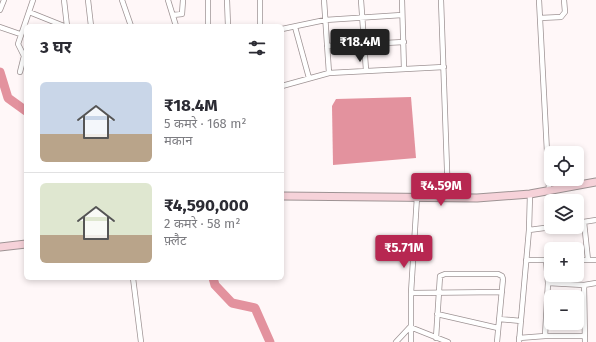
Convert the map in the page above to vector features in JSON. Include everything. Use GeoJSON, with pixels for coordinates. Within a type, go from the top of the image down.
{"type":"FeatureCollection","features":[{"type":"Feature","properties":{"kind":"main road"},"geometry":{"type":"LineString","coordinates":[[284,196],[477,198],[530,194],[596,182]]}},
{"type":"Feature","properties":{"kind":"main road"},"geometry":{"type":"LineString","coordinates":[[0,246],[24,244]]}},
{"type":"Feature","properties":{"kind":"street"},"geometry":{"type":"LineString","coordinates":[[0,10],[2,0]]}},
{"type":"Feature","properties":{"kind":"street"},"geometry":{"type":"LineString","coordinates":[[24,24],[33,0]]}},
{"type":"Feature","properties":{"kind":"street"},"geometry":{"type":"LineString","coordinates":[[64,0],[64,24]]}},
{"type":"Feature","properties":{"kind":"street"},"geometry":{"type":"LineString","coordinates":[[88,0],[91,24]]}},
{"type":"Feature","properties":{"kind":"street"},"geometry":{"type":"LineString","coordinates":[[122,0],[130,24]]}},
{"type":"Feature","properties":{"kind":"street"},"geometry":{"type":"LineString","coordinates":[[168,0],[175,24]]}},
{"type":"Feature","properties":{"kind":"street"},"geometry":{"type":"LineString","coordinates":[[173,15],[182,14],[183,0]]}},
{"type":"Feature","properties":{"kind":"street"},"geometry":{"type":"LineString","coordinates":[[208,0],[208,24]]}},
{"type":"Feature","properties":{"kind":"street"},"geometry":{"type":"LineString","coordinates":[[227,0],[228,24]]}},
{"type":"Feature","properties":{"kind":"street"},"geometry":{"type":"LineString","coordinates":[[260,0],[260,24]]}},
{"type":"Feature","properties":{"kind":"street"},"geometry":{"type":"LineString","coordinates":[[324,0],[329,73]]}},
{"type":"Feature","properties":{"kind":"street"},"geometry":{"type":"LineString","coordinates":[[361,0],[366,70]]}},
{"type":"Feature","properties":{"kind":"street"},"geometry":{"type":"LineString","coordinates":[[402,0],[404,70]]}},
{"type":"Feature","properties":{"kind":"street"},"geometry":{"type":"LineString","coordinates":[[441,0],[448,197]]}},
{"type":"Feature","properties":{"kind":"street"},"geometry":{"type":"LineString","coordinates":[[540,0],[549,190]]}},
{"type":"Feature","properties":{"kind":"street"},"geometry":{"type":"LineString","coordinates":[[540,18],[561,17],[565,12],[564,0]]}},
{"type":"Feature","properties":{"kind":"street"},"geometry":{"type":"LineString","coordinates":[[29,12],[59,24]]}},
{"type":"Feature","properties":{"kind":"street"},"geometry":{"type":"LineString","coordinates":[[284,29],[325,20],[363,16],[402,15]]}},
{"type":"Feature","properties":{"kind":"street"},"geometry":{"type":"LineString","coordinates":[[20,72],[24,62],[24,54],[18,47],[20,34],[24,24]]}},
{"type":"Feature","properties":{"kind":"street"},"geometry":{"type":"LineString","coordinates":[[0,27],[20,34]]}},
{"type":"Feature","properties":{"kind":"street"},"geometry":{"type":"LineString","coordinates":[[295,27],[309,78]]}},
{"type":"Feature","properties":{"kind":"street"},"geometry":{"type":"LineString","coordinates":[[327,46],[404,42]]}},
{"type":"Feature","properties":{"kind":"street"},"geometry":{"type":"LineString","coordinates":[[284,85],[329,73],[444,67]]}},
{"type":"Feature","properties":{"kind":"street"},"geometry":{"type":"LineString","coordinates":[[530,194],[529,230],[519,340],[545,336],[585,336]]}},
{"type":"Feature","properties":{"kind":"street"},"geometry":{"type":"LineString","coordinates":[[411,342],[411,293],[417,197]]}},
{"type":"Feature","properties":{"kind":"street"},"geometry":{"type":"LineString","coordinates":[[588,260],[584,222],[596,220]]}},
{"type":"Feature","properties":{"kind":"street"},"geometry":{"type":"LineString","coordinates":[[529,230],[544,228]]}},
{"type":"Feature","properties":{"kind":"street"},"geometry":{"type":"LineString","coordinates":[[526,260],[544,260]]}},
{"type":"Feature","properties":{"kind":"street"},"geometry":{"type":"LineString","coordinates":[[584,260],[596,260]]}},
{"type":"Feature","properties":{"kind":"street"},"geometry":{"type":"LineString","coordinates":[[436,338],[440,276],[445,274],[500,274],[503,279],[497,342]]}},
{"type":"Feature","properties":{"kind":"street"},"geometry":{"type":"LineString","coordinates":[[133,280],[141,342]]}},
{"type":"Feature","properties":{"kind":"street"},"geometry":{"type":"LineString","coordinates":[[545,336],[548,283],[584,285],[596,283]]}},
{"type":"Feature","properties":{"kind":"street"},"geometry":{"type":"LineString","coordinates":[[584,285],[585,342]]}},
{"type":"Feature","properties":{"kind":"street"},"geometry":{"type":"LineString","coordinates":[[411,293],[502,292]]}},
{"type":"Feature","properties":{"kind":"street"},"geometry":{"type":"LineString","coordinates":[[437,314],[498,328]]}},
{"type":"Feature","properties":{"kind":"street"},"geometry":{"type":"LineString","coordinates":[[499,319],[521,321]]}},
{"type":"Feature","properties":{"kind":"street"},"geometry":{"type":"LineString","coordinates":[[410,327],[448,342]]}},
{"type":"Feature","properties":{"kind":"street"},"geometry":{"type":"LineString","coordinates":[[396,342],[410,327]]}},
{"type":"Feature","properties":{"kind":"shaded area"},"geometry":{"type":"Polygon","coordinates":[[[411,97],[416,158],[333,165],[332,106],[336,99],[411,97]]]}},
{"type":"Feature","properties":{"kind":"waterway"},"geometry":{"type":"LineString","coordinates":[[0,72],[8,98],[24,110]]}},
{"type":"Feature","properties":{"kind":"waterway"},"geometry":{"type":"LineString","coordinates":[[214,280],[215,285],[232,303],[255,308],[270,342]]}}]}
